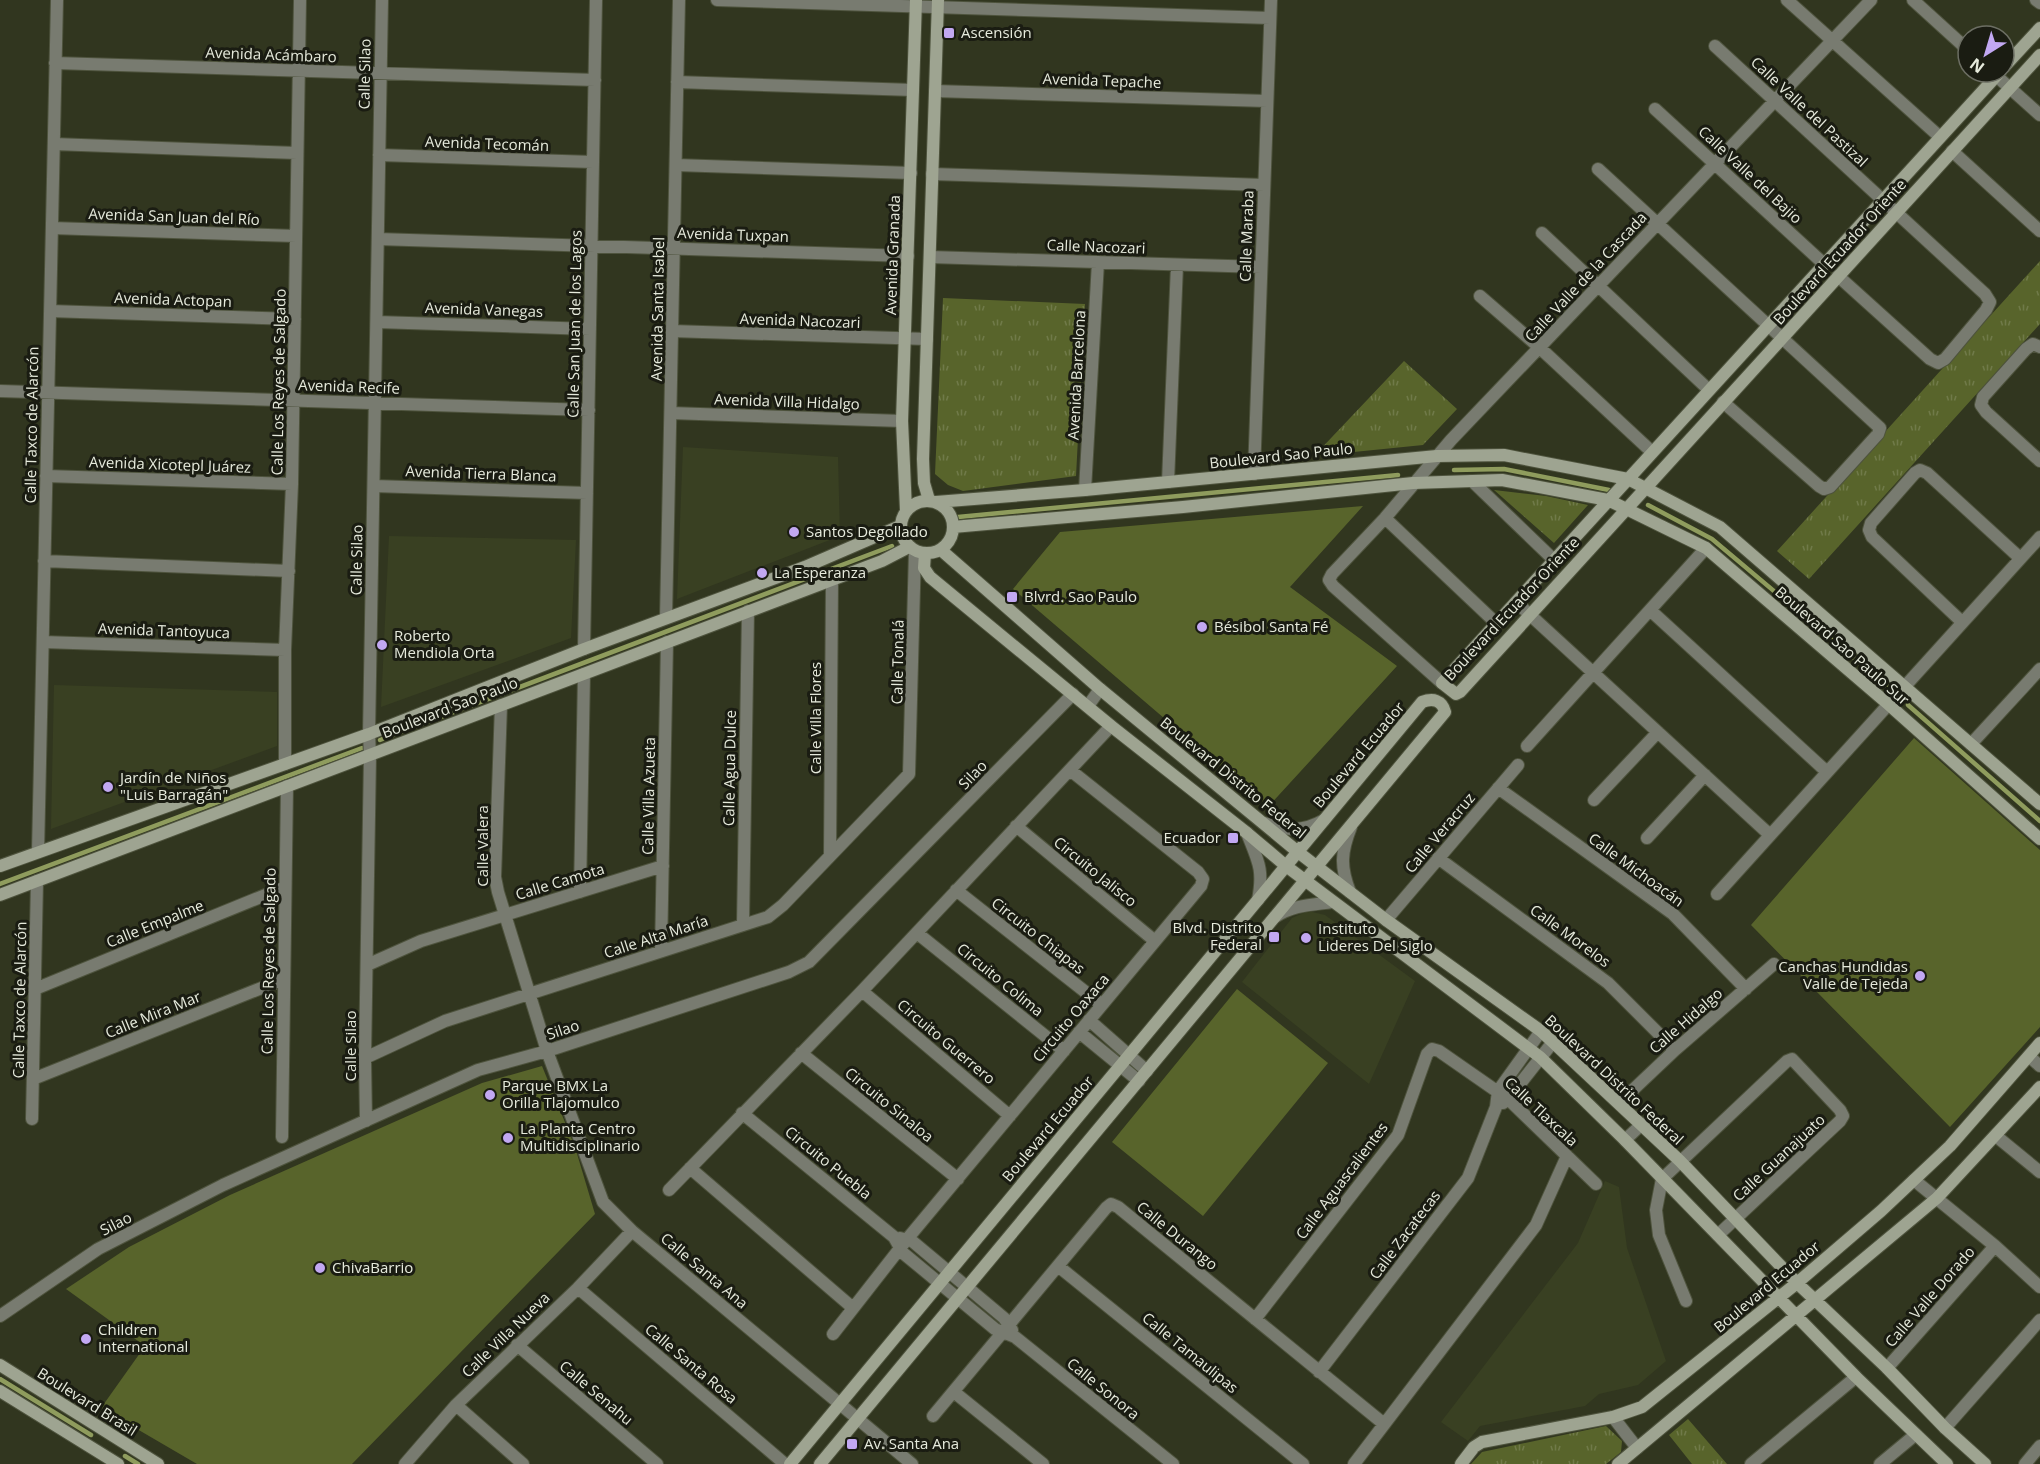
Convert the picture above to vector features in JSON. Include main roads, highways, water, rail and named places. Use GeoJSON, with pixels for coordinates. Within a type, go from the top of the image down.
{"type":"FeatureCollection","features":[{"type":"Feature","properties":{"kind":"waterway"},"geometry":{"type":"LineString","coordinates":[[1454,470],[1504,469],[1609,490]]}},
{"type":"Feature","properties":{"kind":"waterway"},"geometry":{"type":"LineString","coordinates":[[958,517],[1398,475]]}},
{"type":"Feature","properties":{"kind":"waterway"},"geometry":{"type":"LineString","coordinates":[[1648,505],[1712,539],[1888,687]]}},
{"type":"Feature","properties":{"kind":"waterway"},"geometry":{"type":"LineString","coordinates":[[380,740],[892,546]]}},
{"type":"Feature","properties":{"kind":"waterway"},"geometry":{"type":"LineString","coordinates":[[1908,705],[2040,821]]}},
{"type":"Feature","properties":{"kind":"waterway"},"geometry":{"type":"LineString","coordinates":[[0,884],[362,748]]}},
{"type":"Feature","properties":{"kind":"waterway"},"geometry":{"type":"LineString","coordinates":[[0,1379],[91,1435]]}},
{"type":"Feature","properties":{"kind":"waterway"},"geometry":{"type":"LineString","coordinates":[[125,1456],[138,1464]]}},
{"type":"Feature","properties":{"kind":"place","name":"Ascensión"},"geometry":{"type":"Point","coordinates":[949,33]}},
{"type":"Feature","properties":{"kind":"place","name":"Santos Degollado"},"geometry":{"type":"Point","coordinates":[794,532]}},
{"type":"Feature","properties":{"kind":"place","name":"La Esperanza"},"geometry":{"type":"Point","coordinates":[762,573]}},
{"type":"Feature","properties":{"kind":"place","name":"Blvrd. Sao Paulo"},"geometry":{"type":"Point","coordinates":[1012,597]}},
{"type":"Feature","properties":{"kind":"place","name":"Bésibol Santa Fé"},"geometry":{"type":"Point","coordinates":[1202,627]}},
{"type":"Feature","properties":{"kind":"place","name":"Roberto Mendiola Orta"},"geometry":{"type":"Point","coordinates":[382,645]}},
{"type":"Feature","properties":{"kind":"place","name":"Jardín de Niños \"Luis Barragán\""},"geometry":{"type":"Point","coordinates":[108,787]}},
{"type":"Feature","properties":{"kind":"place","name":"Ecuador"},"geometry":{"type":"Point","coordinates":[1233,838]}},
{"type":"Feature","properties":{"kind":"place","name":"Blvd. Distrito Federal"},"geometry":{"type":"Point","coordinates":[1274,937]}},
{"type":"Feature","properties":{"kind":"place","name":"Instituto Lideres Del Siglo"},"geometry":{"type":"Point","coordinates":[1306,938]}},
{"type":"Feature","properties":{"kind":"place","name":"Canchas Hundidas Valle de Tejeda"},"geometry":{"type":"Point","coordinates":[1920,976]}},
{"type":"Feature","properties":{"kind":"place","name":"Parque BMX La Orilla Tlajomulco"},"geometry":{"type":"Point","coordinates":[490,1095]}},
{"type":"Feature","properties":{"kind":"place","name":"La Planta Centro Multidisciplinario"},"geometry":{"type":"Point","coordinates":[508,1138]}},
{"type":"Feature","properties":{"kind":"place","name":"ChivaBarrio"},"geometry":{"type":"Point","coordinates":[320,1268]}},
{"type":"Feature","properties":{"kind":"place","name":"Children International"},"geometry":{"type":"Point","coordinates":[86,1339]}},
{"type":"Feature","properties":{"kind":"place","name":"Av. Santa Ana"},"geometry":{"type":"Point","coordinates":[852,1444]}}]}
